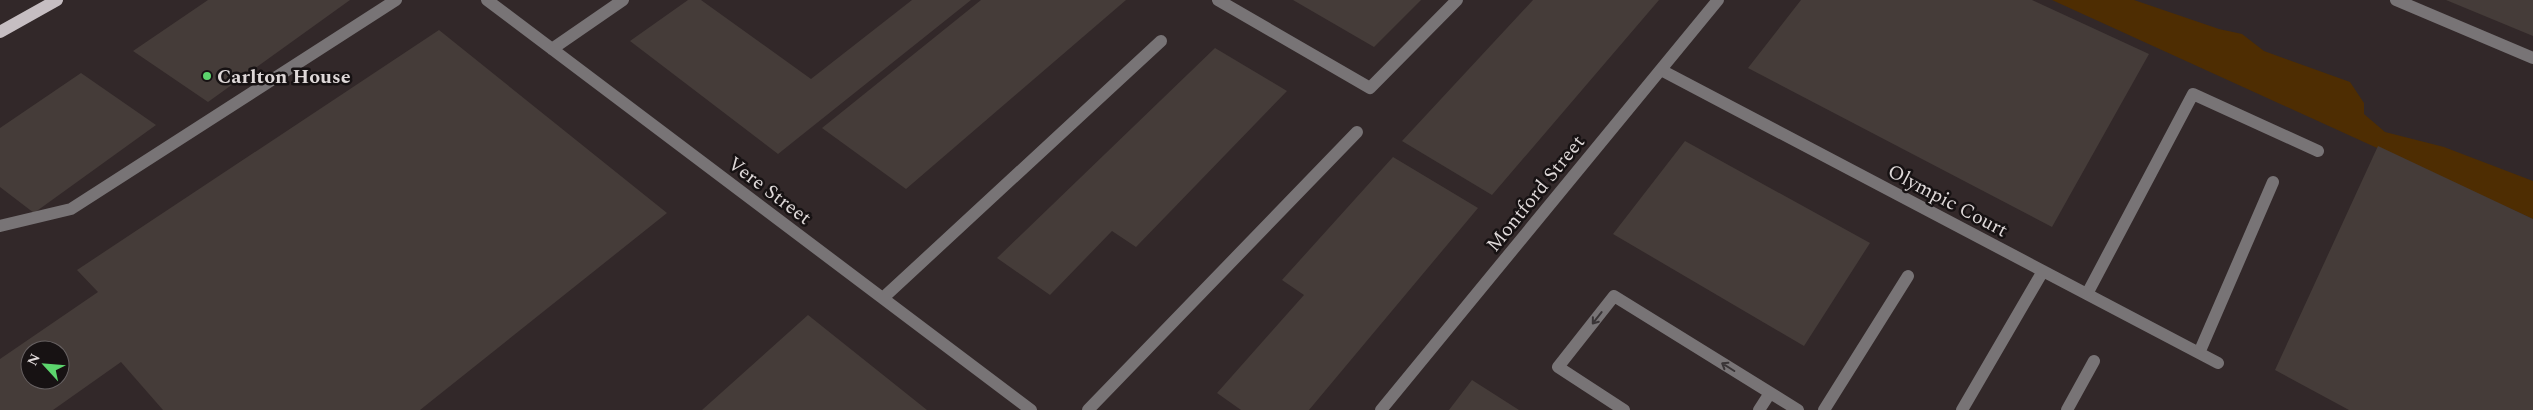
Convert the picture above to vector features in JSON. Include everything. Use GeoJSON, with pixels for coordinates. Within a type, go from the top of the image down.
{"type":"FeatureCollection","features":[{"type":"Feature","properties":{"kind":"main road"},"geometry":{"type":"LineString","coordinates":[[0,32],[57,0]]}},
{"type":"Feature","properties":{"kind":"street"},"geometry":{"type":"LineString","coordinates":[[0,226],[71,209],[396,0]]}},
{"type":"Feature","properties":{"kind":"street","name":"Vere Street"},"geometry":{"type":"LineString","coordinates":[[487,0],[1031,410]]}},
{"type":"Feature","properties":{"kind":"street"},"geometry":{"type":"LineString","coordinates":[[552,49],[623,0]]}},
{"type":"Feature","properties":{"kind":"street"},"geometry":{"type":"LineString","coordinates":[[1218,0],[1370,88],[1457,0]]}},
{"type":"Feature","properties":{"kind":"street","name":"Montford Street"},"geometry":{"type":"LineString","coordinates":[[1381,410],[1718,0]]}},
{"type":"Feature","properties":{"kind":"street"},"geometry":{"type":"LineString","coordinates":[[2396,0],[2533,58]]}},
{"type":"Feature","properties":{"kind":"street"},"geometry":{"type":"LineString","coordinates":[[882,298],[1161,42]]}},
{"type":"Feature","properties":{"kind":"street","name":"Olympic Court"},"geometry":{"type":"LineString","coordinates":[[1661,70],[2218,363]]}},
{"type":"Feature","properties":{"kind":"street"},"geometry":{"type":"LineString","coordinates":[[2087,294],[2193,94],[2318,152]]}},
{"type":"Feature","properties":{"kind":"street"},"geometry":{"type":"LineString","coordinates":[[1088,410],[1357,132]]}},
{"type":"Feature","properties":{"kind":"street"},"geometry":{"type":"LineString","coordinates":[[2199,353],[2273,182]]}},
{"type":"Feature","properties":{"kind":"street"},"geometry":{"type":"LineString","coordinates":[[1962,410],[2043,271]]}},
{"type":"Feature","properties":{"kind":"street"},"geometry":{"type":"LineString","coordinates":[[1824,410],[1908,276]]}},
{"type":"Feature","properties":{"kind":"street"},"geometry":{"type":"LineString","coordinates":[[1624,410],[1558,367],[1614,296],[1798,410]]}},
{"type":"Feature","properties":{"kind":"street"},"geometry":{"type":"LineString","coordinates":[[2067,410],[2094,361]]}},
{"type":"Feature","properties":{"kind":"street"},"geometry":{"type":"LineString","coordinates":[[1759,410],[1770,393]]}},
{"type":"Feature","properties":{"kind":"shaded area"},"geometry":{"type":"Polygon","coordinates":[[[2052,0],[2134,0],[2219,29],[2242,34],[2264,51],[2350,82],[2364,103],[2364,114],[2385,132],[2444,147],[2533,181],[2533,219],[2052,0]]]}},
{"type":"Feature","properties":{"kind":"building","name":"Carlton House"},"geometry":{"type":"Polygon","coordinates":[[[208,0],[350,0],[208,102],[133,51],[208,0]]]}},
{"type":"Feature","properties":{"kind":"building"},"geometry":{"type":"Polygon","coordinates":[[[688,0],[701,0],[811,79],[912,0],[971,0],[778,154],[630,41],[688,0]]]}},
{"type":"Feature","properties":{"kind":"building"},"geometry":{"type":"Polygon","coordinates":[[[981,0],[1126,0],[906,189],[822,128],[981,0]]]}},
{"type":"Feature","properties":{"kind":"building"},"geometry":{"type":"Polygon","coordinates":[[[1293,0],[1421,0],[1374,47],[1293,0]]]}},
{"type":"Feature","properties":{"kind":"building"},"geometry":{"type":"Polygon","coordinates":[[[1533,0],[1659,0],[1492,195],[1402,141],[1533,0]]]}},
{"type":"Feature","properties":{"kind":"building"},"geometry":{"type":"Polygon","coordinates":[[[1801,0],[2032,0],[2149,54],[2052,227],[1748,68],[1801,0]]]}},
{"type":"Feature","properties":{"kind":"building"},"geometry":{"type":"Polygon","coordinates":[[[2446,0],[2533,0],[2533,36],[2446,0]]]}},
{"type":"Feature","properties":{"kind":"building"},"geometry":{"type":"Polygon","coordinates":[[[439,30],[667,213],[420,410],[163,410],[121,362],[53,410],[0,410],[0,359],[20,345],[20,390],[70,390],[70,340],[28,340],[98,292],[77,270],[439,30]]]}},
{"type":"Feature","properties":{"kind":"building"},"geometry":{"type":"Polygon","coordinates":[[[1215,48],[1287,91],[1136,247],[1112,231],[1050,295],[997,258],[1215,48]]]}},
{"type":"Feature","properties":{"kind":"building"},"geometry":{"type":"Polygon","coordinates":[[[81,73],[156,125],[34,213],[0,187],[0,128],[81,73]]]}},
{"type":"Feature","properties":{"kind":"building"},"geometry":{"type":"Polygon","coordinates":[[[1685,141],[1870,243],[1804,346],[1613,234],[1685,141]]]}},
{"type":"Feature","properties":{"kind":"building"},"geometry":{"type":"Polygon","coordinates":[[[2378,146],[2533,219],[2533,410],[2349,410],[2275,370],[2378,146]]]}},
{"type":"Feature","properties":{"kind":"building"},"geometry":{"type":"Polygon","coordinates":[[[1393,157],[1478,208],[1309,410],[1241,410],[1217,393],[1304,295],[1282,280],[1393,157]]]}},
{"type":"Feature","properties":{"kind":"building"},"geometry":{"type":"Polygon","coordinates":[[[808,315],[927,410],[702,410],[808,315]]]}},
{"type":"Feature","properties":{"kind":"building"},"geometry":{"type":"Polygon","coordinates":[[[1472,380],[1519,410],[1449,410],[1472,380]]]}},
{"type":"Feature","properties":{"kind":"place","name":"Carlton House"},"geometry":{"type":"Point","coordinates":[207,76]}}]}
